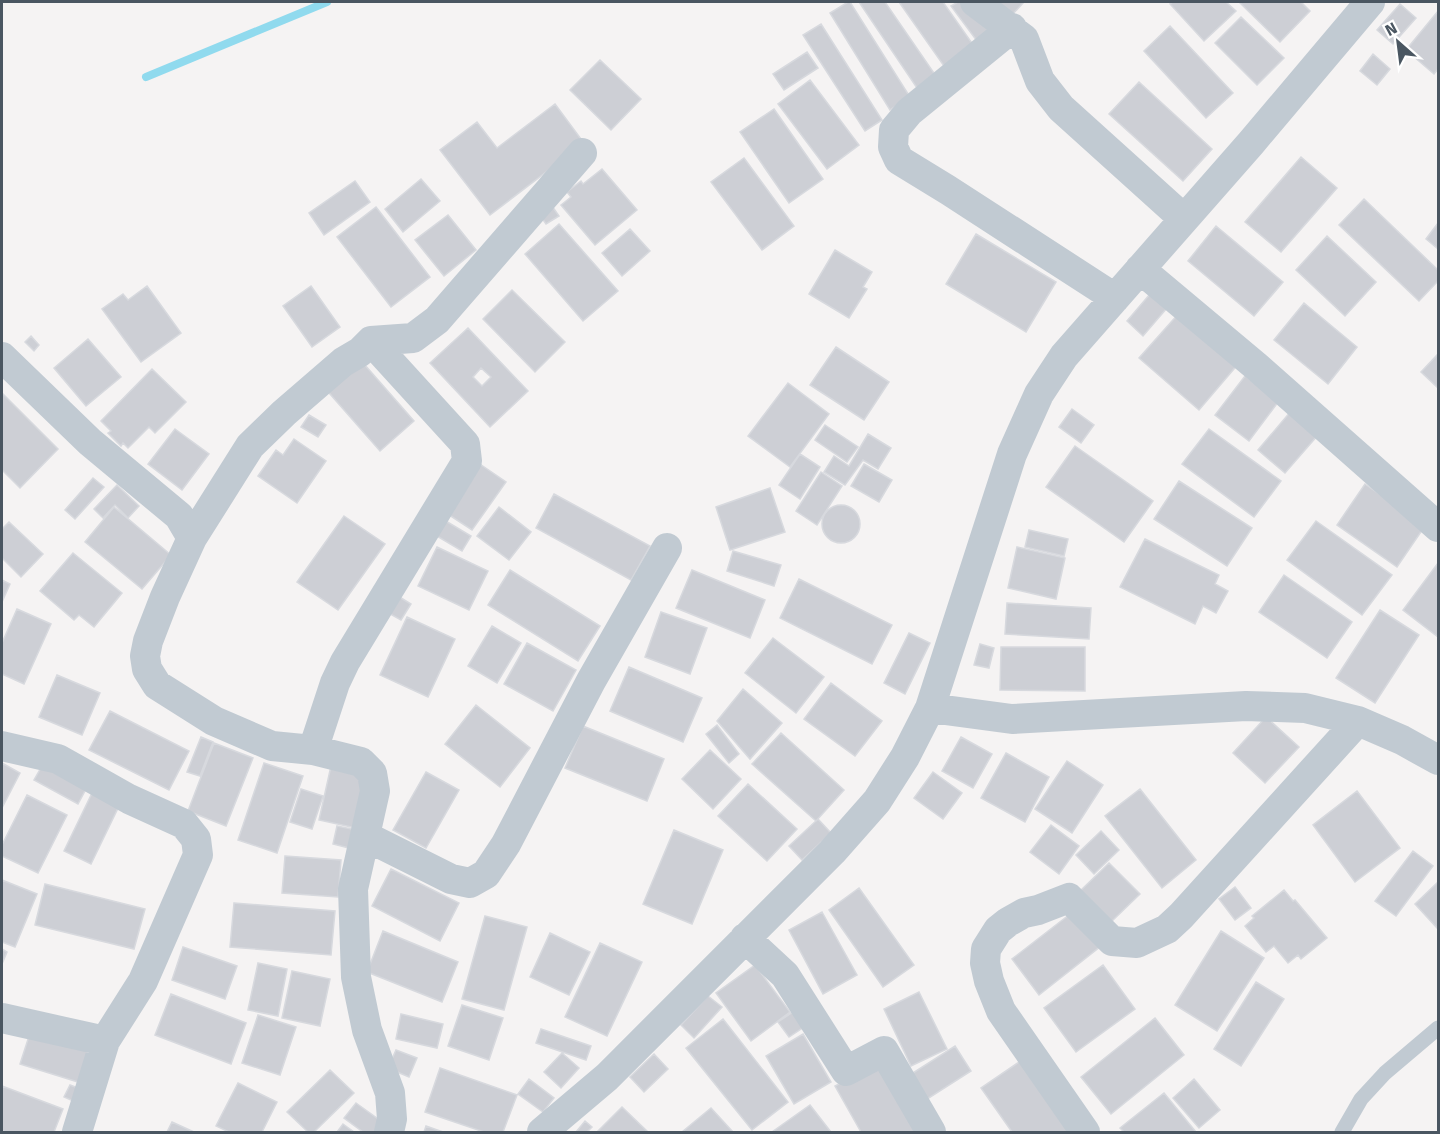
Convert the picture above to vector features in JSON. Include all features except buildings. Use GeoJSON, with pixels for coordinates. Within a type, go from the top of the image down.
{"type":"FeatureCollection","features":[{"type":"Feature","properties":{"kind":"street"},"geometry":{"type":"LineString","coordinates":[[975,2],[1024,39],[1040,81],[1061,108],[1184,219]]}},
{"type":"Feature","properties":{"kind":"street"},"geometry":{"type":"LineString","coordinates":[[542,1132],[607,1077],[832,852],[877,801],[905,757],[930,708],[1011,454],[1039,394],[1064,356],[1251,143],[1370,2]]}},
{"type":"Feature","properties":{"kind":"street"},"geometry":{"type":"LineString","coordinates":[[1012,28],[909,112],[894,130],[892,147],[899,160],[1115,298]]}},
{"type":"Feature","properties":{"kind":"street"},"geometry":{"type":"LineString","coordinates":[[389,1132],[392,1119],[390,1093],[367,1030],[356,977],[353,889],[375,791],[372,773],[361,762],[312,750],[273,746],[214,721],[158,685],[147,669],[145,656],[148,641],[165,597],[192,538],[250,446],[284,412],[371,341],[413,338],[437,320],[582,153]]}},
{"type":"Feature","properties":{"kind":"street"},"geometry":{"type":"LineString","coordinates":[[1140,269],[1257,367],[1438,527]]}},
{"type":"Feature","properties":{"kind":"street"},"geometry":{"type":"LineString","coordinates":[[312,750],[335,683],[345,663],[467,461],[465,444],[371,341]]}},
{"type":"Feature","properties":{"kind":"street"},"geometry":{"type":"LineString","coordinates":[[3,361],[90,442],[179,516],[192,538]]}},
{"type":"Feature","properties":{"kind":"street"},"geometry":{"type":"LineString","coordinates":[[365,836],[451,879],[470,883],[486,874],[506,844],[591,681],[667,548]]}},
{"type":"Feature","properties":{"kind":"street"},"geometry":{"type":"LineString","coordinates":[[930,708],[1012,719],[1246,706],[1305,708],[1358,721],[1402,740],[1438,760]]}},
{"type":"Feature","properties":{"kind":"street"},"geometry":{"type":"LineString","coordinates":[[1085,1132],[1001,1011],[989,981],[985,963],[986,949],[998,930],[1024,913],[1069,898],[1112,942],[1137,944],[1167,929],[1358,721]]}},
{"type":"Feature","properties":{"kind":"street"},"geometry":{"type":"LineString","coordinates":[[2,746],[58,759],[129,799],[184,824],[196,839],[198,855],[144,981],[105,1041],[77,1132]]}},
{"type":"Feature","properties":{"kind":"street"},"geometry":{"type":"LineString","coordinates":[[745,938],[785,975],[846,1071],[884,1051],[931,1132]]}},
{"type":"Feature","properties":{"kind":"street"},"geometry":{"type":"LineString","coordinates":[[2,1018],[105,1041]]}},
{"type":"Feature","properties":{"kind":"lane"},"geometry":{"type":"LineString","coordinates":[[1342,1132],[1361,1099],[1385,1073],[1438,1028]]}},
{"type":"Feature","properties":{"kind":"waterway"},"geometry":{"type":"LineString","coordinates":[[146,77],[327,2]]}}]}
